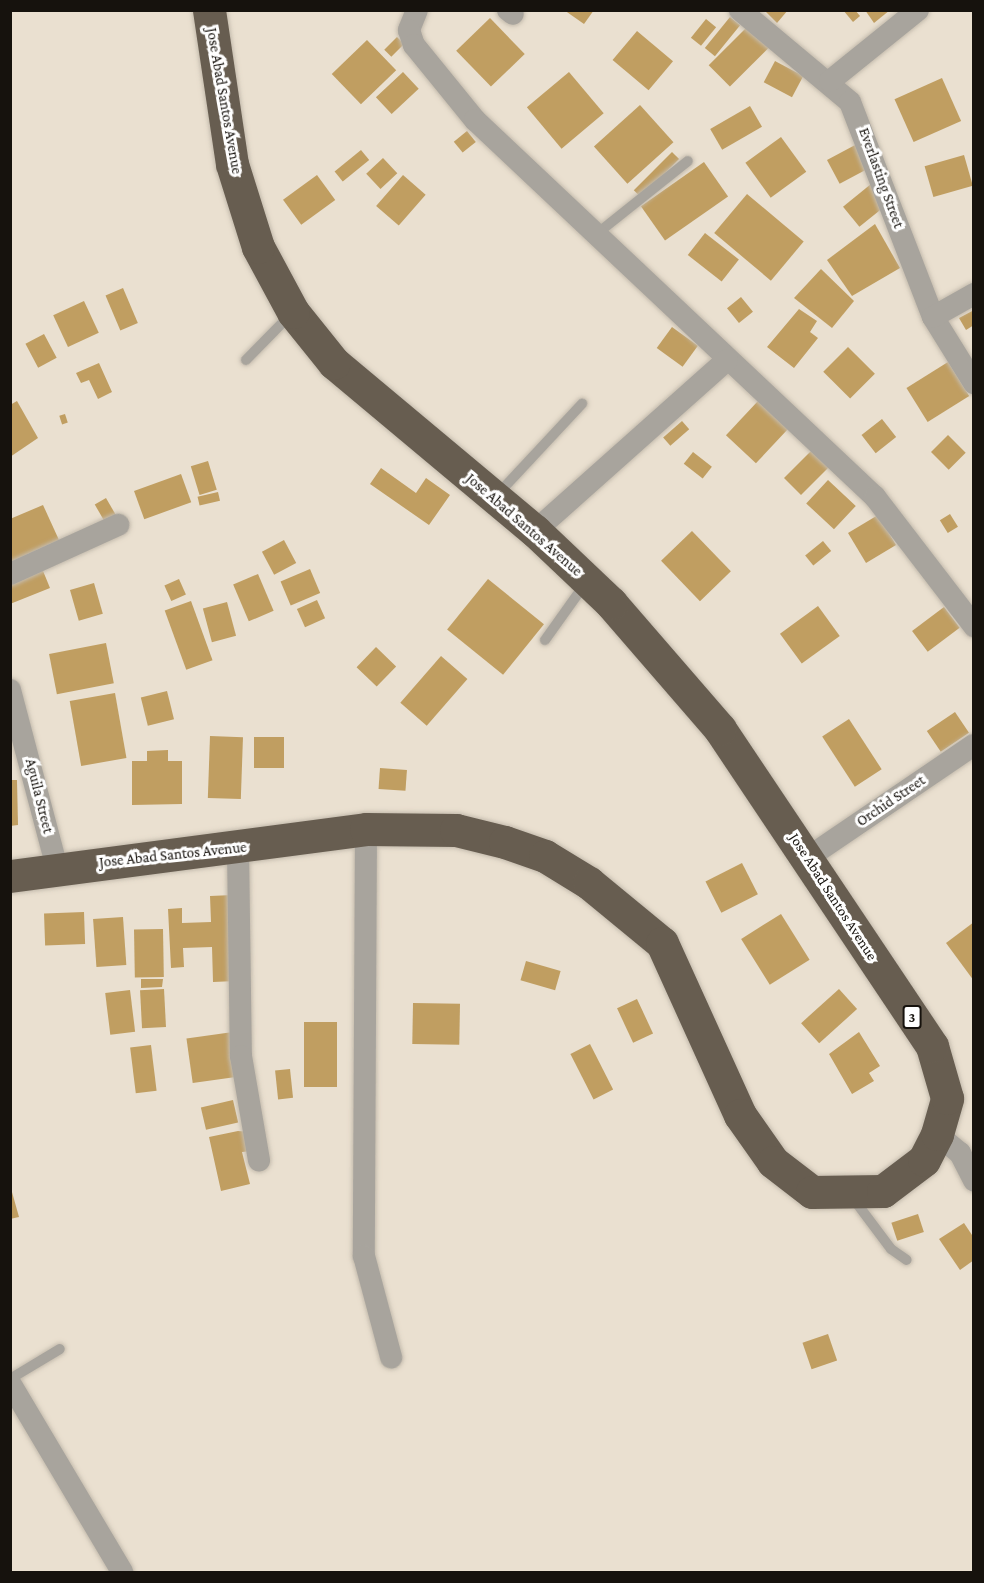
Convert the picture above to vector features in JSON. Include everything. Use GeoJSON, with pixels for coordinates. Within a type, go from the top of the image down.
{"type":"FeatureCollection","features":[{"type":"Feature","properties":{"kind":"highway","name":"Jose Abad Santos Avenue"},"geometry":{"type":"LineString","coordinates":[[10,876],[57,868],[238,849],[366,829],[456,830],[505,842],[545,856],[622,907],[662,944],[721,1078],[772,1162],[812,1192],[851,1194],[884,1191],[924,1160],[937,1134],[946,1098],[932,1046],[828,895],[809,857],[720,729],[647,639],[535,531],[334,363],[293,312],[258,247],[232,164],[209,10]]}},
{"type":"Feature","properties":{"kind":"street"},"geometry":{"type":"LineString","coordinates":[[417,10],[409,30],[433,69],[483,128],[594,236],[875,497],[974,626]]}},
{"type":"Feature","properties":{"kind":"street","name":"Everlasting Street"},"geometry":{"type":"LineString","coordinates":[[740,10],[830,81],[865,129],[933,317],[974,383]]}},
{"type":"Feature","properties":{"kind":"street"},"geometry":{"type":"LineString","coordinates":[[830,81],[918,10]]}},
{"type":"Feature","properties":{"kind":"street"},"geometry":{"type":"LineString","coordinates":[[933,317],[974,294]]}},
{"type":"Feature","properties":{"kind":"street"},"geometry":{"type":"LineString","coordinates":[[535,531],[727,360]]}},
{"type":"Feature","properties":{"kind":"street"},"geometry":{"type":"LineString","coordinates":[[10,574],[118,525]]}},
{"type":"Feature","properties":{"kind":"street","name":"Aguila Street"},"geometry":{"type":"LineString","coordinates":[[10,690],[57,868]]}},
{"type":"Feature","properties":{"kind":"street","name":"Orchid Street"},"geometry":{"type":"LineString","coordinates":[[809,857],[974,745]]}},
{"type":"Feature","properties":{"kind":"street"},"geometry":{"type":"LineString","coordinates":[[366,829],[364,1256],[391,1357]]}},
{"type":"Feature","properties":{"kind":"street"},"geometry":{"type":"LineString","coordinates":[[238,849],[241,1056],[259,1160]]}},
{"type":"Feature","properties":{"kind":"street"},"geometry":{"type":"LineString","coordinates":[[937,1134],[960,1153],[974,1181]]}},
{"type":"Feature","properties":{"kind":"street"},"geometry":{"type":"LineString","coordinates":[[10,1381],[122,1572]]}},
{"type":"Feature","properties":{"kind":"lane"},"geometry":{"type":"LineString","coordinates":[[594,236],[688,160]]}},
{"type":"Feature","properties":{"kind":"lane"},"geometry":{"type":"LineString","coordinates":[[246,360],[293,312]]}},
{"type":"Feature","properties":{"kind":"lane"},"geometry":{"type":"LineString","coordinates":[[495,498],[582,404]]}},
{"type":"Feature","properties":{"kind":"lane"},"geometry":{"type":"LineString","coordinates":[[545,640],[587,581]]}},
{"type":"Feature","properties":{"kind":"lane"},"geometry":{"type":"LineString","coordinates":[[851,1194],[891,1249],[907,1260]]}},
{"type":"Feature","properties":{"kind":"lane"},"geometry":{"type":"LineString","coordinates":[[10,1381],[60,1349]]}},
{"type":"Feature","properties":{"kind":"building"},"geometry":{"type":"Polygon","coordinates":[[[564,10],[594,10],[584,24],[564,10]]]}},
{"type":"Feature","properties":{"kind":"building"},"geometry":{"type":"Polygon","coordinates":[[[764,10],[788,10],[777,23],[764,10]]]}},
{"type":"Feature","properties":{"kind":"building"},"geometry":{"type":"Polygon","coordinates":[[[843,10],[855,10],[860,16],[853,22],[843,10]]]}},
{"type":"Feature","properties":{"kind":"building"},"geometry":{"type":"Polygon","coordinates":[[[865,10],[890,10],[874,23],[865,10]]]}},
{"type":"Feature","properties":{"kind":"building"},"geometry":{"type":"Polygon","coordinates":[[[730,17],[740,25],[715,56],[705,48],[730,17]]]}},
{"type":"Feature","properties":{"kind":"building"},"geometry":{"type":"Polygon","coordinates":[[[490,18],[525,54],[491,87],[456,51],[490,18]]]}},
{"type":"Feature","properties":{"kind":"building"},"geometry":{"type":"Polygon","coordinates":[[[706,19],[716,27],[701,46],[691,38],[706,19]]]}},
{"type":"Feature","properties":{"kind":"building"},"geometry":{"type":"Polygon","coordinates":[[[749,25],[770,46],[730,87],[709,65],[749,25]]]}},
{"type":"Feature","properties":{"kind":"building"},"geometry":{"type":"Polygon","coordinates":[[[637,31],[673,61],[649,90],[613,60],[637,31]]]}},
{"type":"Feature","properties":{"kind":"building"},"geometry":{"type":"Polygon","coordinates":[[[397,37],[404,44],[391,57],[384,50],[397,37]]]}},
{"type":"Feature","properties":{"kind":"building"},"geometry":{"type":"Polygon","coordinates":[[[367,40],[396,70],[361,104],[332,74],[367,40]]]}},
{"type":"Feature","properties":{"kind":"building"},"geometry":{"type":"Polygon","coordinates":[[[775,61],[803,76],[792,97],[764,82],[775,61]]]}},
{"type":"Feature","properties":{"kind":"building"},"geometry":{"type":"Polygon","coordinates":[[[403,72],[419,89],[392,114],[376,97],[403,72]]]}},
{"type":"Feature","properties":{"kind":"building"},"geometry":{"type":"Polygon","coordinates":[[[569,72],[604,113],[562,149],[527,107],[569,72]]]}},
{"type":"Feature","properties":{"kind":"building"},"geometry":{"type":"Polygon","coordinates":[[[942,78],[961,121],[914,142],[894,99],[942,78]]]}},
{"type":"Feature","properties":{"kind":"building"},"geometry":{"type":"Polygon","coordinates":[[[640,105],[673,142],[627,184],[594,146],[640,105]]]}},
{"type":"Feature","properties":{"kind":"building"},"geometry":{"type":"Polygon","coordinates":[[[750,106],[762,127],[722,150],[710,129],[750,106]]]}},
{"type":"Feature","properties":{"kind":"building"},"geometry":{"type":"Polygon","coordinates":[[[467,131],[476,142],[463,153],[454,142],[467,131]]]}},
{"type":"Feature","properties":{"kind":"building"},"geometry":{"type":"Polygon","coordinates":[[[781,137],[806,172],[771,198],[745,163],[781,137]]]}},
{"type":"Feature","properties":{"kind":"building"},"geometry":{"type":"Polygon","coordinates":[[[857,144],[870,168],[840,184],[827,160],[857,144]]]}},
{"type":"Feature","properties":{"kind":"building"},"geometry":{"type":"Polygon","coordinates":[[[361,150],[369,160],[343,181],[335,171],[361,150]]]}},
{"type":"Feature","properties":{"kind":"building"},"geometry":{"type":"Polygon","coordinates":[[[672,152],[679,159],[641,197],[634,190],[672,152]]]}},
{"type":"Feature","properties":{"kind":"building"},"geometry":{"type":"Polygon","coordinates":[[[964,155],[973,186],[933,197],[925,166],[964,155]]]}},
{"type":"Feature","properties":{"kind":"building"},"geometry":{"type":"Polygon","coordinates":[[[383,158],[397,173],[381,189],[366,174],[383,158]]]}},
{"type":"Feature","properties":{"kind":"building"},"geometry":{"type":"Polygon","coordinates":[[[704,162],[728,196],[665,241],[641,206],[704,162]]]}},
{"type":"Feature","properties":{"kind":"building"},"geometry":{"type":"Polygon","coordinates":[[[317,175],[335,200],[301,225],[283,200],[317,175]]]}},
{"type":"Feature","properties":{"kind":"building"},"geometry":{"type":"Polygon","coordinates":[[[403,175],[426,195],[399,226],[376,206],[403,175]]]}},
{"type":"Feature","properties":{"kind":"building"},"geometry":{"type":"Polygon","coordinates":[[[871,184],[887,204],[859,227],[843,207],[871,184]]]}},
{"type":"Feature","properties":{"kind":"building"},"geometry":{"type":"Polygon","coordinates":[[[747,194],[804,242],[771,281],[714,233],[747,194]]]}},
{"type":"Feature","properties":{"kind":"building"},"geometry":{"type":"Polygon","coordinates":[[[875,224],[900,268],[852,296],[827,260],[875,224]]]}},
{"type":"Feature","properties":{"kind":"building"},"geometry":{"type":"Polygon","coordinates":[[[705,233],[739,259],[722,282],[688,255],[705,233]]]}},
{"type":"Feature","properties":{"kind":"building"},"geometry":{"type":"Polygon","coordinates":[[[821,269],[854,301],[832,328],[794,298],[821,269]]]}},
{"type":"Feature","properties":{"kind":"building"},"geometry":{"type":"Polygon","coordinates":[[[123,288],[138,323],[120,330],[106,295],[123,288]]]}},
{"type":"Feature","properties":{"kind":"building"},"geometry":{"type":"Polygon","coordinates":[[[741,297],[753,312],[739,323],[727,308],[741,297]]]}},
{"type":"Feature","properties":{"kind":"building"},"geometry":{"type":"Polygon","coordinates":[[[84,301],[99,333],[68,347],[53,315],[84,301]]]}},
{"type":"Feature","properties":{"kind":"building"},"geometry":{"type":"Polygon","coordinates":[[[799,309],[817,321],[810,332],[818,338],[794,368],[767,347],[799,309]]]}},
{"type":"Feature","properties":{"kind":"building"},"geometry":{"type":"Polygon","coordinates":[[[974,310],[974,325],[966,330],[959,318],[974,310]]]}},
{"type":"Feature","properties":{"kind":"building"},"geometry":{"type":"Polygon","coordinates":[[[672,327],[698,346],[683,367],[657,348],[672,327]]]}},
{"type":"Feature","properties":{"kind":"building"},"geometry":{"type":"Polygon","coordinates":[[[44,334],[57,358],[38,368],[25,344],[44,334]]]}},
{"type":"Feature","properties":{"kind":"building"},"geometry":{"type":"Polygon","coordinates":[[[848,347],[875,374],[850,399],[823,372],[848,347]]]}},
{"type":"Feature","properties":{"kind":"building"},"geometry":{"type":"Polygon","coordinates":[[[948,362],[969,396],[928,422],[906,388],[948,362]]]}},
{"type":"Feature","properties":{"kind":"building"},"geometry":{"type":"Polygon","coordinates":[[[99,363],[112,392],[98,399],[89,380],[81,383],[76,373],[99,363]]]}},
{"type":"Feature","properties":{"kind":"building"},"geometry":{"type":"Polygon","coordinates":[[[17,401],[38,438],[10,457],[10,405],[17,401]]]}},
{"type":"Feature","properties":{"kind":"building"},"geometry":{"type":"Polygon","coordinates":[[[758,401],[788,429],[756,463],[726,435],[758,401]]]}},
{"type":"Feature","properties":{"kind":"building"},"geometry":{"type":"Polygon","coordinates":[[[65,414],[68,423],[62,424],[59,416],[65,414]]]}},
{"type":"Feature","properties":{"kind":"building"},"geometry":{"type":"Polygon","coordinates":[[[882,419],[896,437],[876,453],[862,435],[882,419]]]}},
{"type":"Feature","properties":{"kind":"building"},"geometry":{"type":"Polygon","coordinates":[[[682,421],[689,429],[670,446],[663,437],[682,421]]]}},
{"type":"Feature","properties":{"kind":"building"},"geometry":{"type":"Polygon","coordinates":[[[948,435],[966,453],[949,470],[931,452],[948,435]]]}},
{"type":"Feature","properties":{"kind":"building"},"geometry":{"type":"Polygon","coordinates":[[[813,449],[830,466],[801,495],[784,478],[813,449]]]}},
{"type":"Feature","properties":{"kind":"building"},"geometry":{"type":"Polygon","coordinates":[[[693,452],[712,467],[703,479],[684,464],[693,452]]]}},
{"type":"Feature","properties":{"kind":"building"},"geometry":{"type":"Polygon","coordinates":[[[208,461],[217,490],[200,495],[191,466],[208,461]]]}},
{"type":"Feature","properties":{"kind":"building"},"geometry":{"type":"Polygon","coordinates":[[[381,468],[416,493],[426,478],[450,495],[429,525],[370,484],[381,468]]]}},
{"type":"Feature","properties":{"kind":"building"},"geometry":{"type":"Polygon","coordinates":[[[181,474],[191,502],[144,519],[134,491],[181,474]]]}},
{"type":"Feature","properties":{"kind":"building"},"geometry":{"type":"Polygon","coordinates":[[[828,480],[856,506],[834,529],[806,503],[828,480]]]}},
{"type":"Feature","properties":{"kind":"building"},"geometry":{"type":"Polygon","coordinates":[[[218,492],[220,501],[200,505],[198,497],[218,492]]]}},
{"type":"Feature","properties":{"kind":"building"},"geometry":{"type":"Polygon","coordinates":[[[106,498],[116,515],[105,522],[95,504],[106,498]]]}},
{"type":"Feature","properties":{"kind":"building"},"geometry":{"type":"Polygon","coordinates":[[[43,505],[59,540],[10,562],[10,519],[43,505]]]}},
{"type":"Feature","properties":{"kind":"building"},"geometry":{"type":"Polygon","coordinates":[[[950,514],[958,527],[948,533],[940,520],[950,514]]]}},
{"type":"Feature","properties":{"kind":"building"},"geometry":{"type":"Polygon","coordinates":[[[878,515],[896,545],[866,563],[848,533],[878,515]]]}},
{"type":"Feature","properties":{"kind":"building"},"geometry":{"type":"Polygon","coordinates":[[[692,531],[731,571],[700,601],[661,561],[692,531]]]}},
{"type":"Feature","properties":{"kind":"building"},"geometry":{"type":"Polygon","coordinates":[[[284,540],[296,563],[274,575],[262,552],[284,540]]]}},
{"type":"Feature","properties":{"kind":"building"},"geometry":{"type":"Polygon","coordinates":[[[823,541],[831,551],[813,566],[805,555],[823,541]]]}},
{"type":"Feature","properties":{"kind":"building"},"geometry":{"type":"Polygon","coordinates":[[[41,566],[50,588],[10,604],[10,579],[41,566]]]}},
{"type":"Feature","properties":{"kind":"building"},"geometry":{"type":"Polygon","coordinates":[[[310,569],[320,593],[291,605],[281,582],[310,569]]]}},
{"type":"Feature","properties":{"kind":"building"},"geometry":{"type":"Polygon","coordinates":[[[258,574],[274,611],[249,621],[233,585],[258,574]]]}},
{"type":"Feature","properties":{"kind":"building"},"geometry":{"type":"Polygon","coordinates":[[[179,579],[186,595],[171,601],[164,586],[179,579]]]}},
{"type":"Feature","properties":{"kind":"building"},"geometry":{"type":"Polygon","coordinates":[[[488,579],[544,624],[503,675],[447,630],[488,579]]]}},
{"type":"Feature","properties":{"kind":"building"},"geometry":{"type":"Polygon","coordinates":[[[94,583],[103,614],[79,621],[70,590],[94,583]]]}},
{"type":"Feature","properties":{"kind":"building"},"geometry":{"type":"Polygon","coordinates":[[[317,600],[325,618],[305,627],[297,609],[317,600]]]}},
{"type":"Feature","properties":{"kind":"building"},"geometry":{"type":"Polygon","coordinates":[[[191,601],[213,660],[186,670],[165,611],[191,601]]]}},
{"type":"Feature","properties":{"kind":"building"},"geometry":{"type":"Polygon","coordinates":[[[227,602],[236,636],[212,642],[203,608],[227,602]]]}},
{"type":"Feature","properties":{"kind":"building"},"geometry":{"type":"Polygon","coordinates":[[[818,606],[840,636],[802,664],[780,634],[818,606]]]}},
{"type":"Feature","properties":{"kind":"building"},"geometry":{"type":"Polygon","coordinates":[[[944,607],[960,628],[928,652],[912,631],[944,607]]]}},
{"type":"Feature","properties":{"kind":"building"},"geometry":{"type":"Polygon","coordinates":[[[106,643],[114,683],[57,694],[49,654],[106,643]]]}},
{"type":"Feature","properties":{"kind":"building"},"geometry":{"type":"Polygon","coordinates":[[[376,647],[396,666],[377,687],[357,667],[376,647]]]}},
{"type":"Feature","properties":{"kind":"building"},"geometry":{"type":"Polygon","coordinates":[[[441,656],[467,679],[427,726],[400,703],[441,656]]]}},
{"type":"Feature","properties":{"kind":"building"},"geometry":{"type":"Polygon","coordinates":[[[167,691],[174,719],[148,726],[141,698],[167,691]]]}},
{"type":"Feature","properties":{"kind":"building"},"geometry":{"type":"Polygon","coordinates":[[[115,693],[126,758],[81,766],[70,701],[115,693]]]}},
{"type":"Feature","properties":{"kind":"building"},"geometry":{"type":"Polygon","coordinates":[[[955,712],[969,733],[941,752],[927,731],[955,712]]]}},
{"type":"Feature","properties":{"kind":"building"},"geometry":{"type":"Polygon","coordinates":[[[849,719],[882,769],[855,787],[822,736],[849,719]]]}},
{"type":"Feature","properties":{"kind":"building"},"geometry":{"type":"Polygon","coordinates":[[[210,736],[243,737],[241,799],[208,798],[210,736]]]}},
{"type":"Feature","properties":{"kind":"building"},"geometry":{"type":"Polygon","coordinates":[[[254,737],[284,737],[284,768],[254,768],[254,737]]]}},
{"type":"Feature","properties":{"kind":"building"},"geometry":{"type":"Polygon","coordinates":[[[168,750],[168,761],[182,761],[182,804],[132,805],[132,761],[147,761],[147,751],[168,750]]]}},
{"type":"Feature","properties":{"kind":"building"},"geometry":{"type":"Polygon","coordinates":[[[380,768],[407,770],[405,791],[379,789],[380,768]]]}},
{"type":"Feature","properties":{"kind":"building"},"geometry":{"type":"Polygon","coordinates":[[[10,780],[17,780],[18,825],[10,826],[10,780]]]}},
{"type":"Feature","properties":{"kind":"building"},"geometry":{"type":"Polygon","coordinates":[[[742,863],[758,894],[721,913],[705,882],[742,863]]]}},
{"type":"Feature","properties":{"kind":"building"},"geometry":{"type":"Polygon","coordinates":[[[233,895],[236,981],[213,982],[212,947],[183,948],[184,967],[171,968],[168,909],[182,908],[182,923],[211,922],[210,896],[233,895]]]}},
{"type":"Feature","properties":{"kind":"building"},"geometry":{"type":"Polygon","coordinates":[[[84,912],[85,944],[45,945],[44,913],[84,912]]]}},
{"type":"Feature","properties":{"kind":"building"},"geometry":{"type":"Polygon","coordinates":[[[781,914],[810,960],[770,985],[741,939],[781,914]]]}},
{"type":"Feature","properties":{"kind":"building"},"geometry":{"type":"Polygon","coordinates":[[[123,917],[126,965],[96,967],[93,919],[123,917]]]}},
{"type":"Feature","properties":{"kind":"building"},"geometry":{"type":"Polygon","coordinates":[[[974,922],[974,981],[946,943],[974,922]]]}},
{"type":"Feature","properties":{"kind":"building"},"geometry":{"type":"Polygon","coordinates":[[[163,929],[164,977],[135,977],[134,930],[163,929]]]}},
{"type":"Feature","properties":{"kind":"building"},"geometry":{"type":"Polygon","coordinates":[[[526,961],[561,971],[555,990],[520,980],[526,961]]]}},
{"type":"Feature","properties":{"kind":"building"},"geometry":{"type":"Polygon","coordinates":[[[141,979],[163,979],[162,987],[141,988],[141,979]]]}},
{"type":"Feature","properties":{"kind":"building"},"geometry":{"type":"Polygon","coordinates":[[[164,989],[166,1027],[142,1028],[140,990],[164,989]]]}},
{"type":"Feature","properties":{"kind":"building"},"geometry":{"type":"Polygon","coordinates":[[[839,989],[857,1009],[819,1043],[801,1023],[839,989]]]}},
{"type":"Feature","properties":{"kind":"building"},"geometry":{"type":"Polygon","coordinates":[[[130,990],[135,1032],[110,1035],[105,993],[130,990]]]}},
{"type":"Feature","properties":{"kind":"building"},"geometry":{"type":"Polygon","coordinates":[[[637,999],[653,1033],[633,1043],[617,1008],[637,999]]]}},
{"type":"Feature","properties":{"kind":"building"},"geometry":{"type":"Polygon","coordinates":[[[413,1003],[460,1004],[459,1045],[412,1044],[413,1003]]]}},
{"type":"Feature","properties":{"kind":"building"},"geometry":{"type":"Polygon","coordinates":[[[304,1022],[337,1022],[337,1087],[304,1087],[304,1022]]]}},
{"type":"Feature","properties":{"kind":"building"},"geometry":{"type":"Polygon","coordinates":[[[233,1032],[239,1077],[193,1083],[186,1039],[233,1032]]]}},
{"type":"Feature","properties":{"kind":"building"},"geometry":{"type":"Polygon","coordinates":[[[859,1032],[880,1066],[869,1073],[874,1081],[852,1094],[829,1054],[859,1032]]]}},
{"type":"Feature","properties":{"kind":"building"},"geometry":{"type":"Polygon","coordinates":[[[590,1044],[613,1089],[594,1099],[570,1054],[590,1044]]]}},
{"type":"Feature","properties":{"kind":"building"},"geometry":{"type":"Polygon","coordinates":[[[151,1045],[157,1091],[136,1093],[130,1048],[151,1045]]]}},
{"type":"Feature","properties":{"kind":"building"},"geometry":{"type":"Polygon","coordinates":[[[290,1069],[293,1098],[278,1099],[275,1071],[290,1069]]]}},
{"type":"Feature","properties":{"kind":"building"},"geometry":{"type":"Polygon","coordinates":[[[233,1100],[238,1122],[206,1130],[201,1107],[233,1100]]]}},
{"type":"Feature","properties":{"kind":"building"},"geometry":{"type":"Polygon","coordinates":[[[238,1131],[251,1132],[252,1151],[242,1152],[250,1184],[221,1191],[209,1137],[238,1131]]]}},
{"type":"Feature","properties":{"kind":"building"},"geometry":{"type":"Polygon","coordinates":[[[10,1185],[19,1217],[10,1219],[10,1185]]]}},
{"type":"Feature","properties":{"kind":"building"},"geometry":{"type":"Polygon","coordinates":[[[918,1214],[924,1232],[897,1241],[891,1223],[918,1214]]]}},
{"type":"Feature","properties":{"kind":"building"},"geometry":{"type":"Polygon","coordinates":[[[964,1223],[974,1238],[974,1260],[960,1270],[939,1239],[964,1223]]]}},
{"type":"Feature","properties":{"kind":"building"},"geometry":{"type":"Polygon","coordinates":[[[828,1334],[837,1360],[812,1369],[802,1343],[828,1334]]]}}]}
